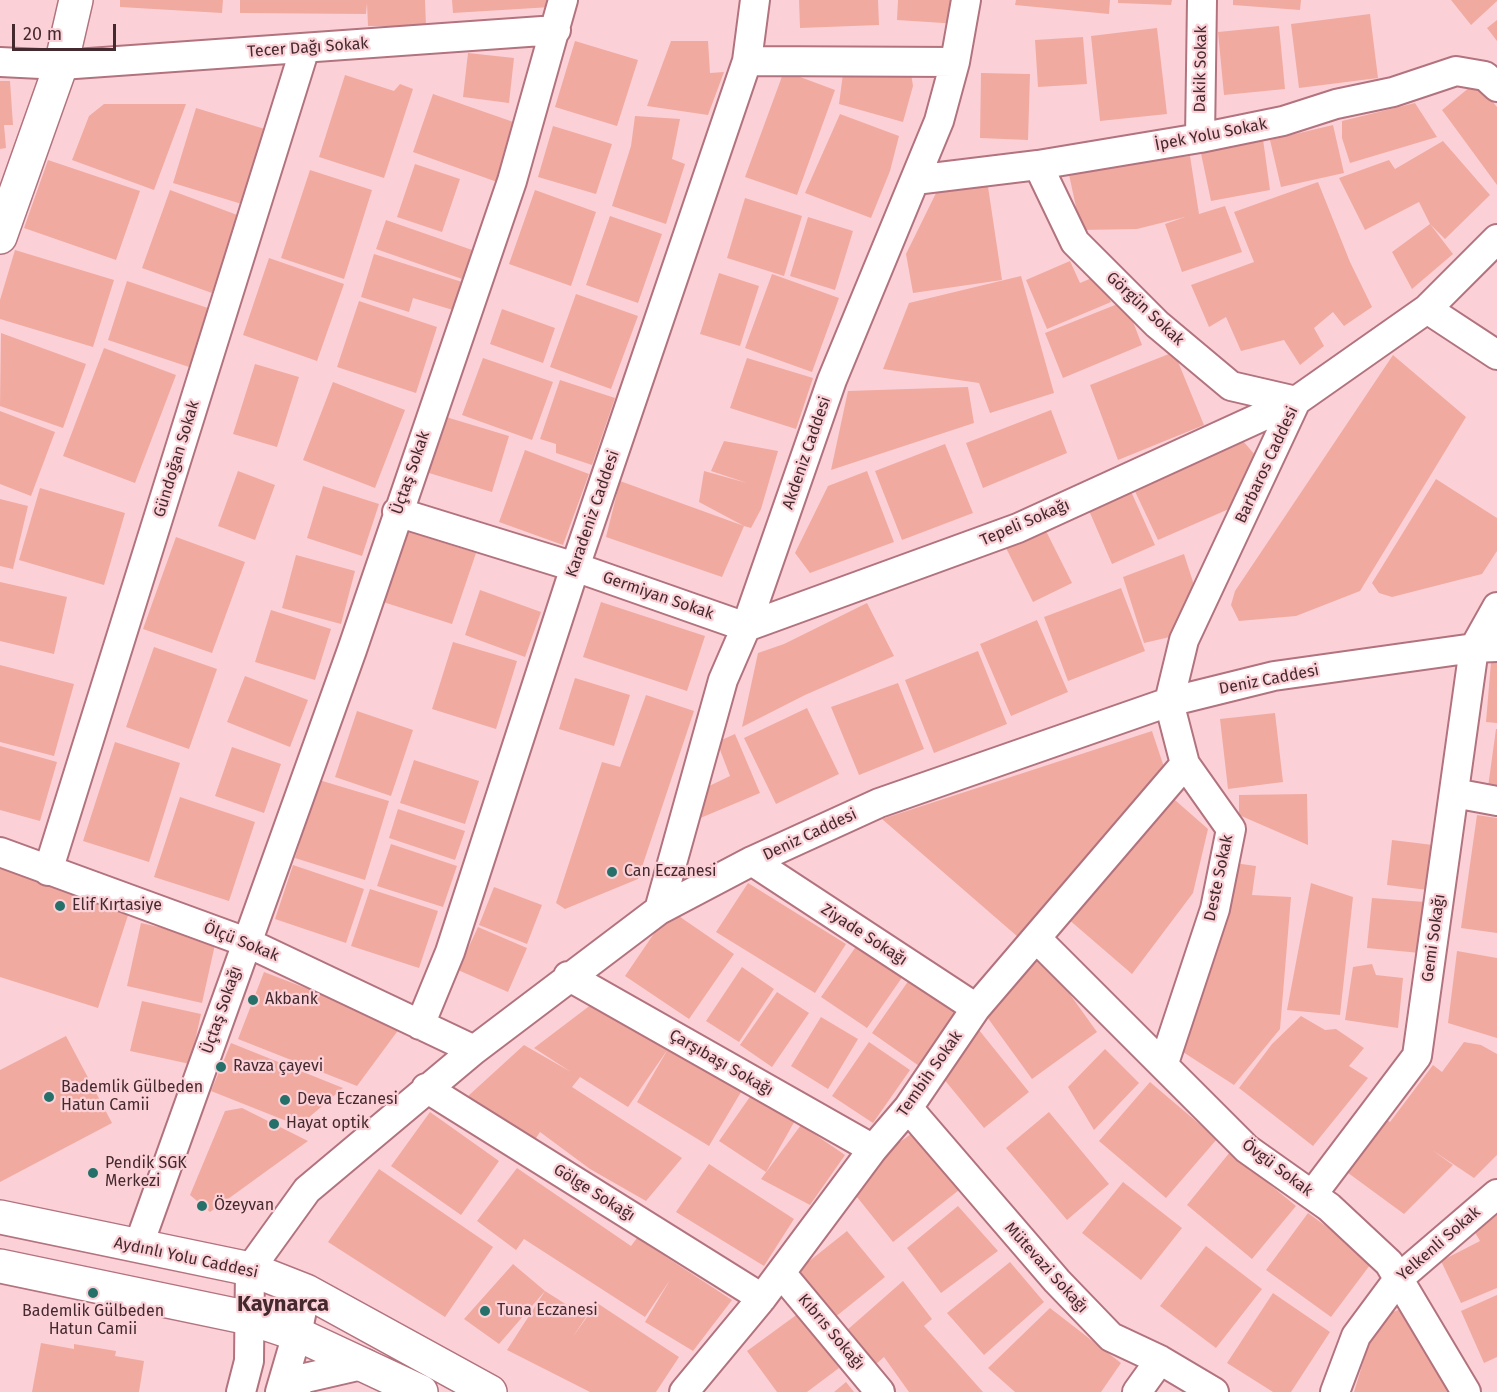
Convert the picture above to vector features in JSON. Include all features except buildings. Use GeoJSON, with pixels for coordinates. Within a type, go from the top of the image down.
{"type":"FeatureCollection","features":[{"type":"Feature","properties":{"kind":"main road"},"geometry":{"type":"LineString","coordinates":[[0,237],[61,64],[76,0]]}},
{"type":"Feature","properties":{"kind":"main road","name":"Aydınlı Yolu Caddesi"},"geometry":{"type":"LineString","coordinates":[[0,1217],[250,1269],[306,1291],[490,1392]]}},
{"type":"Feature","properties":{"kind":"main road"},"geometry":{"type":"LineString","coordinates":[[0,1266],[249,1318],[297,1334],[366,1364],[421,1392]]}},
{"type":"Feature","properties":{"kind":"street","name":"Üçtaş Sokak"},"geometry":{"type":"LineString","coordinates":[[246,942],[352,650],[397,512],[512,181],[563,0]]}},
{"type":"Feature","properties":{"kind":"street","name":"Karadeniz Caddesi"},"geometry":{"type":"LineString","coordinates":[[420,1025],[450,952],[575,567],[747,61],[755,0]]}},
{"type":"Feature","properties":{"kind":"street","name":"Akdeniz Caddesi"},"geometry":{"type":"LineString","coordinates":[[659,910],[723,680],[746,627],[832,380],[939,121],[955,62],[966,0]]}},
{"type":"Feature","properties":{"kind":"street","name":"Dakik Sokak"},"geometry":{"type":"LineString","coordinates":[[1200,138],[1202,0]]}},
{"type":"Feature","properties":{"kind":"street","name":"Tecer Dağı Sokak"},"geometry":{"type":"LineString","coordinates":[[0,62],[61,64],[556,30]]}},
{"type":"Feature","properties":{"kind":"street","name":"Gündoğan Sokak"},"geometry":{"type":"LineString","coordinates":[[48,871],[305,48]]}},
{"type":"Feature","properties":{"kind":"street"},"geometry":{"type":"LineString","coordinates":[[747,61],[955,62]]}},
{"type":"Feature","properties":{"kind":"street","name":"İpek Yolu Sokak"},"geometry":{"type":"LineString","coordinates":[[915,180],[1038,165],[1200,138],[1283,121],[1336,104],[1393,92],[1456,72],[1485,76],[1497,87]]}},
{"type":"Feature","properties":{"kind":"street","name":"Görgün Sokak"},"geometry":{"type":"LineString","coordinates":[[1038,165],[1075,242],[1156,324],[1231,386],[1296,401]]}},
{"type":"Feature","properties":{"kind":"street","name":"Barbaros Caddesi"},"geometry":{"type":"LineString","coordinates":[[1169,702],[1184,640],[1296,401],[1427,309],[1497,239]]}},
{"type":"Feature","properties":{"kind":"street"},"geometry":{"type":"LineString","coordinates":[[1427,309],[1497,355]]}},
{"type":"Feature","properties":{"kind":"street","name":"Tepeli Sokağı"},"geometry":{"type":"LineString","coordinates":[[746,627],[1018,528],[1296,401]]}},
{"type":"Feature","properties":{"kind":"street","name":"Germiyan Sokak"},"geometry":{"type":"LineString","coordinates":[[397,512],[575,567],[746,627]]}},
{"type":"Feature","properties":{"kind":"street"},"geometry":{"type":"LineString","coordinates":[[1486,648],[1497,607]]}},
{"type":"Feature","properties":{"kind":"street","name":"Deniz Caddesi"},"geometry":{"type":"LineString","coordinates":[[250,1269],[306,1190],[426,1088],[568,976],[659,910],[752,861],[879,803],[1169,702],[1274,676],[1486,648]]}},
{"type":"Feature","properties":{"kind":"street","name":"Gemi Sokağı"},"geometry":{"type":"LineString","coordinates":[[1312,1195],[1417,1056],[1454,793],[1486,648]]}},
{"type":"Feature","properties":{"kind":"street","name":"Deste Sokak"},"geometry":{"type":"LineString","coordinates":[[1164,1063],[1215,909],[1230,829],[1185,764],[1169,702]]}},
{"type":"Feature","properties":{"kind":"street","name":"Tembih Sokak"},"geometry":{"type":"LineString","coordinates":[[684,1392],[762,1298],[873,1149],[908,1108],[976,1008],[1185,764]]}},
{"type":"Feature","properties":{"kind":"street"},"geometry":{"type":"LineString","coordinates":[[1454,793],[1497,801]]}},
{"type":"Feature","properties":{"kind":"street","name":"Ölçü Sokak"},"geometry":{"type":"LineString","coordinates":[[0,852],[246,942],[474,1050]]}},
{"type":"Feature","properties":{"kind":"street","name":"Ziyade Sokağı"},"geometry":{"type":"LineString","coordinates":[[752,861],[976,1008]]}},
{"type":"Feature","properties":{"kind":"street","name":"Övgü Sokak"},"geometry":{"type":"LineString","coordinates":[[1036,939],[1164,1063],[1247,1149],[1329,1207],[1389,1263],[1466,1392]]}},
{"type":"Feature","properties":{"kind":"street","name":"Üçtaş Sokağı"},"geometry":{"type":"LineString","coordinates":[[138,1247],[246,942]]}},
{"type":"Feature","properties":{"kind":"street","name":"Çarşıbaşı Sokağı"},"geometry":{"type":"LineString","coordinates":[[568,976],[873,1149]]}},
{"type":"Feature","properties":{"kind":"street","name":"Gölge Sokağı"},"geometry":{"type":"LineString","coordinates":[[426,1088],[762,1298]]}},
{"type":"Feature","properties":{"kind":"street","name":"Mütevazi Sokağı"},"geometry":{"type":"LineString","coordinates":[[908,1108],[1057,1281],[1111,1337],[1160,1360],[1214,1392]]}},
{"type":"Feature","properties":{"kind":"street","name":"Yelkenli Sokak"},"geometry":{"type":"LineString","coordinates":[[1335,1392],[1356,1336],[1399,1278],[1497,1194]]}},
{"type":"Feature","properties":{"kind":"street"},"geometry":{"type":"LineString","coordinates":[[242,1392],[249,1361],[250,1269]]}},
{"type":"Feature","properties":{"kind":"street","name":"Kıbrıs Sokağı"},"geometry":{"type":"LineString","coordinates":[[781,1273],[880,1392]]}},
{"type":"Feature","properties":{"kind":"street"},"geometry":{"type":"LineString","coordinates":[[279,1392],[297,1334],[306,1291]]}},
{"type":"Feature","properties":{"kind":"street"},"geometry":{"type":"LineString","coordinates":[[1137,1392],[1160,1360]]}},
{"type":"Feature","properties":{"kind":"street"},"geometry":{"type":"LineString","coordinates":[[287,1392],[305,1378],[366,1364]]}},
{"type":"Feature","properties":{"kind":"place","name":"Can Eczanesi"},"geometry":{"type":"Point","coordinates":[612,872]}},
{"type":"Feature","properties":{"kind":"place","name":"Elif Kırtasiye"},"geometry":{"type":"Point","coordinates":[60,906]}},
{"type":"Feature","properties":{"kind":"place","name":"Akbank"},"geometry":{"type":"Point","coordinates":[253,1000]}},
{"type":"Feature","properties":{"kind":"place","name":"Ravza çayevi"},"geometry":{"type":"Point","coordinates":[221,1067]}},
{"type":"Feature","properties":{"kind":"place","name":"Bademlik Gülbeden Hatun Camii"},"geometry":{"type":"Point","coordinates":[49,1097]}},
{"type":"Feature","properties":{"kind":"place","name":"Deva Eczanesi"},"geometry":{"type":"Point","coordinates":[285,1100]}},
{"type":"Feature","properties":{"kind":"place","name":"Hayat optik"},"geometry":{"type":"Point","coordinates":[274,1124]}},
{"type":"Feature","properties":{"kind":"place","name":"Pendik SGK Merkezi"},"geometry":{"type":"Point","coordinates":[93,1173]}},
{"type":"Feature","properties":{"kind":"place","name":"Özeyvan"},"geometry":{"type":"Point","coordinates":[202,1206]}},
{"type":"Feature","properties":{"kind":"place","name":"Bademli̇k Gülbeden Hatun Cami̇i̇"},"geometry":{"type":"Point","coordinates":[93,1293]}},
{"type":"Feature","properties":{"kind":"place","name":"Tuna Eczanesi"},"geometry":{"type":"Point","coordinates":[485,1311]}},
{"type":"Feature","properties":{"kind":"district","name":"Kaynarca"},"geometry":{"type":"Point","coordinates":[283,1305]}}]}
